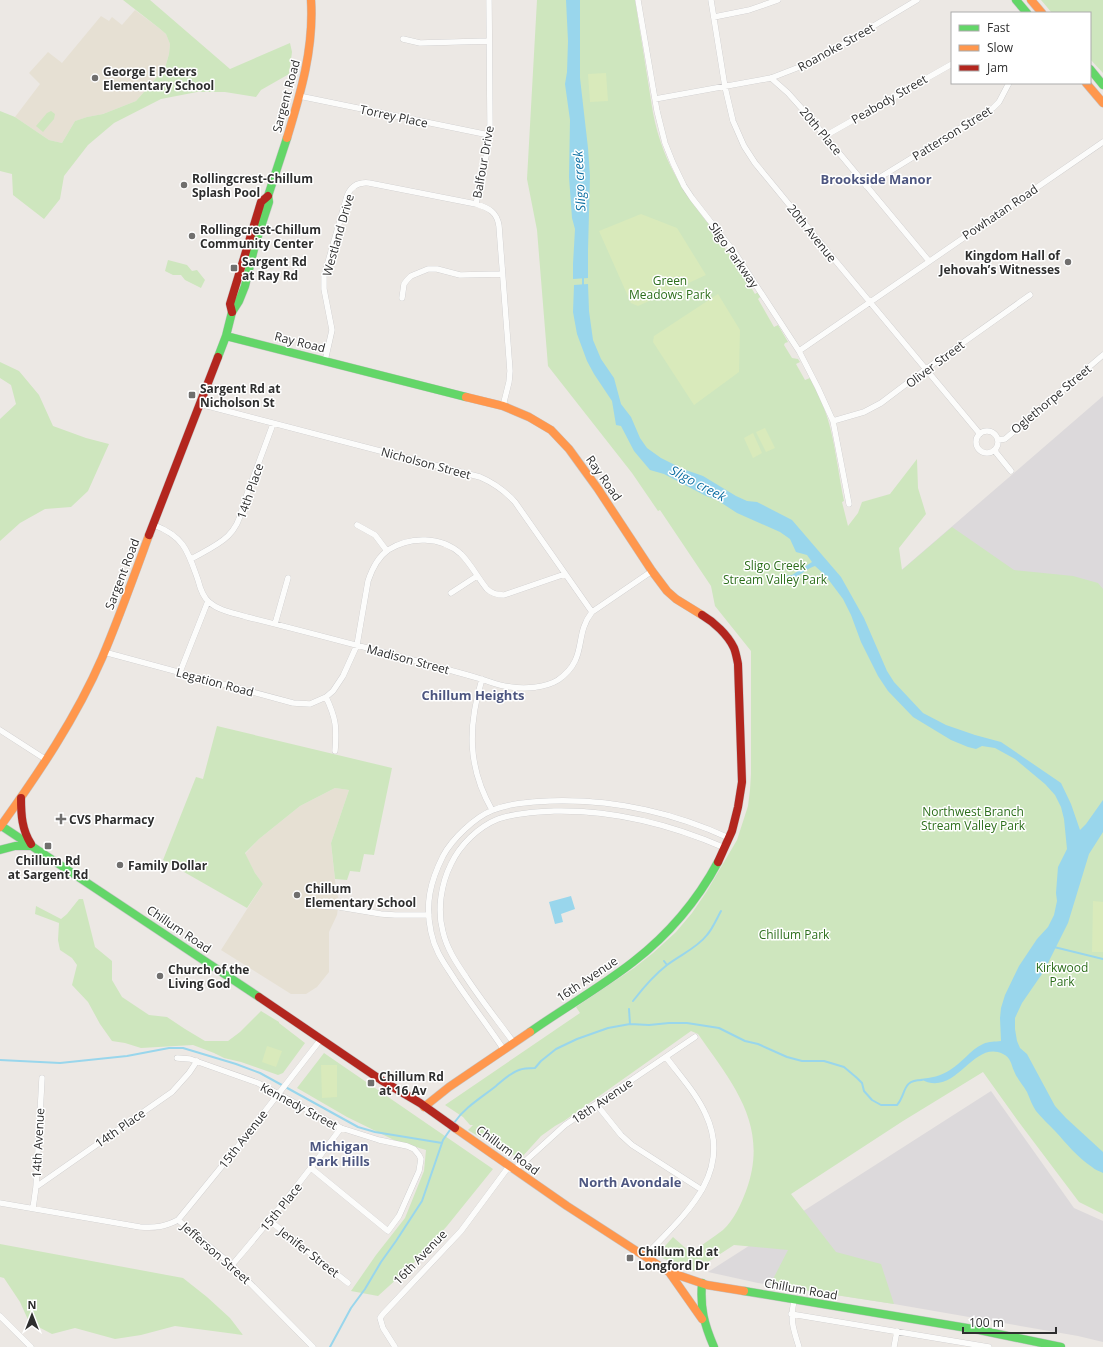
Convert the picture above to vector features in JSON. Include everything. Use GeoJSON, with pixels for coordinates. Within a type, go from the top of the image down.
{"type":"FeatureCollection","features":[{"type":"Feature","properties":{"kind":"main road","name":"Sargent Road"},"geometry":{"type":"LineString","coordinates":[[0,826],[21,798],[80,702],[104,652],[226,336],[232,312],[230,304],[244,254],[261,202],[268,196],[288,137],[307,67],[311,44],[311,0]]}},
{"type":"Feature","properties":{"kind":"main road"},"geometry":{"type":"LineString","coordinates":[[1016,0],[1026,12]]}},
{"type":"Feature","properties":{"kind":"main road"},"geometry":{"type":"LineString","coordinates":[[1031,0],[1041,12]]}},
{"type":"Feature","properties":{"kind":"main road"},"geometry":{"type":"LineString","coordinates":[[1091,70],[1103,85]]}},
{"type":"Feature","properties":{"kind":"main road"},"geometry":{"type":"LineString","coordinates":[[1087,84],[1103,102]]}},
{"type":"Feature","properties":{"kind":"main road","name":"Ray Road"},"geometry":{"type":"LineString","coordinates":[[226,336],[503,406],[528,416],[551,430],[569,449],[598,489],[652,571],[671,596],[702,614],[718,627],[734,648],[737,656],[739,677],[742,782],[738,808],[729,838]]}},
{"type":"Feature","properties":{"kind":"main road"},"geometry":{"type":"LineString","coordinates":[[21,798],[24,828],[28,840],[32,846]]}},
{"type":"Feature","properties":{"kind":"main road","name":"Chillum Road"},"geometry":{"type":"LineString","coordinates":[[0,826],[447,1122],[512,1169],[669,1272],[702,1283],[794,1300],[979,1330],[1061,1347]]}},
{"type":"Feature","properties":{"kind":"main road","name":"16th Avenue"},"geometry":{"type":"LineString","coordinates":[[424,1107],[448,1088],[634,961],[655,943],[677,922],[692,904],[714,869],[729,838]]}},
{"type":"Feature","properties":{"kind":"main road"},"geometry":{"type":"LineString","coordinates":[[0,850],[6,847],[20,845],[32,846]]}},
{"type":"Feature","properties":{"kind":"main road"},"geometry":{"type":"LineString","coordinates":[[669,1272],[702,1319],[714,1347]]}},
{"type":"Feature","properties":{"kind":"main road"},"geometry":{"type":"LineString","coordinates":[[702,1283],[702,1319]]}},
{"type":"Feature","properties":{"kind":"street","name":"Balfour Drive"},"geometry":{"type":"LineString","coordinates":[[489,0],[489,135],[488,147],[476,204],[492,210],[499,226],[510,371],[503,406]]}},
{"type":"Feature","properties":{"kind":"street","name":"Sligo Parkway"},"geometry":{"type":"LineString","coordinates":[[638,0],[655,99],[665,142],[673,163],[684,186],[735,253],[799,351],[833,421],[849,504]]}},
{"type":"Feature","properties":{"kind":"street","name":"20th Avenue"},"geometry":{"type":"LineString","coordinates":[[711,0],[725,87],[736,130],[744,146],[755,163],[980,434]]}},
{"type":"Feature","properties":{"kind":"street"},"geometry":{"type":"LineString","coordinates":[[714,17],[749,10],[778,0]]}},
{"type":"Feature","properties":{"kind":"street","name":"Roanoke Street"},"geometry":{"type":"LineString","coordinates":[[655,99],[771,78],[815,61],[918,0]]}},
{"type":"Feature","properties":{"kind":"street"},"geometry":{"type":"LineString","coordinates":[[404,39],[420,43],[490,42]]}},
{"type":"Feature","properties":{"kind":"street","name":"Peabody Street"},"geometry":{"type":"LineString","coordinates":[[826,136],[951,65]]}},
{"type":"Feature","properties":{"kind":"street","name":"20th Place"},"geometry":{"type":"LineString","coordinates":[[771,78],[788,93],[826,136],[929,261]]}},
{"type":"Feature","properties":{"kind":"street","name":"Patterson Street"},"geometry":{"type":"LineString","coordinates":[[866,186],[993,108],[999,102],[1008,84]]}},
{"type":"Feature","properties":{"kind":"street","name":"Torrey Place"},"geometry":{"type":"LineString","coordinates":[[299,96],[489,135]]}},
{"type":"Feature","properties":{"kind":"street","name":"Powhatan Road"},"geometry":{"type":"LineString","coordinates":[[799,351],[1103,142]]}},
{"type":"Feature","properties":{"kind":"street","name":"Westland Drive"},"geometry":{"type":"LineString","coordinates":[[325,361],[332,330],[324,289],[324,276],[347,196],[351,188],[358,184],[369,183],[476,204]]}},
{"type":"Feature","properties":{"kind":"street"},"geometry":{"type":"LineString","coordinates":[[402,298],[404,284],[407,280],[411,276],[428,269],[437,269],[460,275],[502,274]]}},
{"type":"Feature","properties":{"kind":"street","name":"Oliver Street"},"geometry":{"type":"LineString","coordinates":[[833,421],[864,412],[881,403],[1030,295]]}},
{"type":"Feature","properties":{"kind":"street","name":"Oglethorpe Street"},"geometry":{"type":"LineString","coordinates":[[998,440],[1005,439],[1103,356]]}},
{"type":"Feature","properties":{"kind":"street","name":"Nicholson Street"},"geometry":{"type":"LineString","coordinates":[[200,404],[492,482],[515,502],[592,612]]}},
{"type":"Feature","properties":{"kind":"street","name":"14th Place"},"geometry":{"type":"LineString","coordinates":[[191,559],[217,545],[236,527],[242,516],[244,505],[273,424]]}},
{"type":"Feature","properties":{"kind":"street"},"geometry":{"type":"LineString","coordinates":[[989,431],[995,434],[998,440],[998,445],[994,450],[988,453],[979,449],[976,443],[980,434],[989,431]]}},
{"type":"Feature","properties":{"kind":"street"},"geometry":{"type":"LineString","coordinates":[[994,450],[1011,471]]}},
{"type":"Feature","properties":{"kind":"street","name":"Madison Street"},"geometry":{"type":"LineString","coordinates":[[154,525],[165,529],[176,537],[186,549],[191,559],[200,588],[208,600],[224,610],[510,687],[525,688],[546,685],[556,681],[569,670],[577,658],[584,626],[592,612],[652,571]]}},
{"type":"Feature","properties":{"kind":"street"},"geometry":{"type":"LineString","coordinates":[[357,525],[375,535],[388,551]]}},
{"type":"Feature","properties":{"kind":"street"},"geometry":{"type":"LineString","coordinates":[[335,751],[336,724],[334,714],[326,697],[333,691],[343,676],[357,645],[368,581],[378,561],[388,551],[398,545],[408,542],[429,540],[438,542],[450,547],[460,554],[490,593],[498,595],[504,595],[565,574]]}},
{"type":"Feature","properties":{"kind":"street"},"geometry":{"type":"LineString","coordinates":[[451,593],[477,576]]}},
{"type":"Feature","properties":{"kind":"street"},"geometry":{"type":"LineString","coordinates":[[275,624],[288,578]]}},
{"type":"Feature","properties":{"kind":"street"},"geometry":{"type":"LineString","coordinates":[[180,672],[208,600]]}},
{"type":"Feature","properties":{"kind":"street","name":"Legation Road"},"geometry":{"type":"LineString","coordinates":[[104,652],[293,703],[310,704],[326,697]]}},
{"type":"Feature","properties":{"kind":"street"},"geometry":{"type":"LineString","coordinates":[[482,679],[473,715],[473,749],[480,785],[492,810]]}},
{"type":"Feature","properties":{"kind":"street"},"geometry":{"type":"LineString","coordinates":[[0,730],[45,759]]}},
{"type":"Feature","properties":{"kind":"street"},"geometry":{"type":"LineString","coordinates":[[504,1050],[440,958],[431,932],[429,895],[431,883],[439,863],[461,832],[492,810],[528,802],[562,801],[602,803],[639,808],[688,821],[729,838]]}},
{"type":"Feature","properties":{"kind":"street"},"geometry":{"type":"LineString","coordinates":[[514,1043],[489,1011],[449,950],[441,924],[440,914],[444,881],[453,858],[476,832],[492,822],[508,816],[539,812],[584,811],[624,816],[663,825],[725,848]]}},
{"type":"Feature","properties":{"kind":"street"},"geometry":{"type":"LineString","coordinates":[[320,906],[339,907],[381,914],[429,915]]}},
{"type":"Feature","properties":{"kind":"street","name":"18th Avenue"},"geometry":{"type":"LineString","coordinates":[[512,1169],[521,1164],[565,1125],[695,1037]]}},
{"type":"Feature","properties":{"kind":"street","name":"15th Avenue"},"geometry":{"type":"LineString","coordinates":[[178,1220],[231,1155],[321,1039]]}},
{"type":"Feature","properties":{"kind":"street"},"geometry":{"type":"LineString","coordinates":[[644,1257],[689,1210],[709,1177],[712,1166],[713,1144],[711,1128],[706,1115],[698,1100],[666,1057]]}},
{"type":"Feature","properties":{"kind":"street","name":"Kennedy Street"},"geometry":{"type":"LineString","coordinates":[[177,1058],[187,1058],[245,1078],[341,1128],[414,1149],[421,1159],[419,1170],[412,1189],[399,1216],[388,1231],[311,1168]]}},
{"type":"Feature","properties":{"kind":"street","name":"14th Place"},"geometry":{"type":"LineString","coordinates":[[36,1187],[172,1092],[186,1078],[197,1061]]}},
{"type":"Feature","properties":{"kind":"street","name":"14th Avenue"},"geometry":{"type":"LineString","coordinates":[[33,1208],[36,1187],[42,1078]]}},
{"type":"Feature","properties":{"kind":"street"},"geometry":{"type":"LineString","coordinates":[[596,1105],[621,1135],[632,1145],[702,1190]]}},
{"type":"Feature","properties":{"kind":"street","name":"15th Place"},"geometry":{"type":"LineString","coordinates":[[232,1265],[270,1221],[341,1128]]}},
{"type":"Feature","properties":{"kind":"street","name":"16th Avenue"},"geometry":{"type":"LineString","coordinates":[[395,1347],[383,1328],[380,1318],[461,1231],[507,1169],[512,1169]]}},
{"type":"Feature","properties":{"kind":"street","name":"Jefferson Street"},"geometry":{"type":"LineString","coordinates":[[0,1203],[150,1227],[166,1226],[178,1220],[232,1265],[313,1347]]}},
{"type":"Feature","properties":{"kind":"street","name":"Jenifer Street"},"geometry":{"type":"LineString","coordinates":[[270,1221],[348,1283]]}},
{"type":"Feature","properties":{"kind":"street"},"geometry":{"type":"LineString","coordinates":[[794,1300],[791,1314],[792,1326],[799,1347]]}},
{"type":"Feature","properties":{"kind":"street"},"geometry":{"type":"LineString","coordinates":[[791,1314],[989,1347]]}},
{"type":"Feature","properties":{"kind":"street"},"geometry":{"type":"LineString","coordinates":[[0,1316],[31,1347]]}},
{"type":"Feature","properties":{"kind":"street"},"geometry":{"type":"LineString","coordinates":[[894,1347],[897,1331]]}},
{"type":"Feature","properties":{"kind":"shaded area","name":"George E Peters Elementary School"},"geometry":{"type":"Polygon","coordinates":[[[135,10],[166,34],[170,44],[165,68],[136,101],[103,114],[75,121],[62,143],[49,140],[15,117],[40,84],[29,73],[48,52],[62,63],[101,16],[109,21],[112,17],[122,25],[135,10]]]}},
{"type":"Feature","properties":{"kind":"shaded area"},"geometry":{"type":"Polygon","coordinates":[[[1103,396],[1103,672],[883,586],[1103,396]]]}},
{"type":"Feature","properties":{"kind":"shaded area","name":"Chillum Elementary School"},"geometry":{"type":"Polygon","coordinates":[[[335,788],[349,790],[331,843],[336,890],[339,900],[337,915],[329,932],[329,972],[317,987],[306,994],[291,994],[221,950],[263,884],[255,873],[245,854],[259,839],[300,806],[335,788]]]}},
{"type":"Feature","properties":{"kind":"shaded area"},"geometry":{"type":"Polygon","coordinates":[[[991,1091],[1074,1208],[1103,1221],[1103,1342],[1078,1336],[894,1304],[758,1283],[708,1272],[991,1091]]]}},
{"type":"Feature","properties":{"kind":"green space"},"geometry":{"type":"Polygon","coordinates":[[[123,0],[150,0],[230,69],[290,43],[292,52],[289,74],[261,90],[256,97],[225,92],[197,92],[161,99],[114,123],[88,145],[64,176],[60,199],[44,219],[13,195],[12,174],[0,171],[0,111],[15,117],[49,140],[62,143],[75,121],[103,114],[136,101],[165,68],[170,44],[166,34],[123,0]]]}},
{"type":"Feature","properties":{"kind":"green space"},"geometry":{"type":"Polygon","coordinates":[[[537,0],[635,0],[653,113],[657,132],[663,149],[678,181],[698,211],[722,240],[720,242],[736,263],[738,262],[744,269],[741,271],[755,294],[758,292],[761,296],[758,299],[774,327],[778,325],[788,342],[784,345],[792,358],[798,359],[800,362],[796,364],[805,380],[810,378],[813,384],[824,408],[830,427],[844,501],[842,502],[848,526],[858,513],[862,502],[890,494],[917,459],[918,488],[926,514],[899,548],[902,570],[952,527],[1014,570],[1073,576],[1098,583],[1103,589],[1103,1214],[1079,1202],[983,1072],[903,1121],[791,1194],[836,1252],[881,1264],[894,1304],[770,1285],[788,1250],[734,1245],[694,1271],[660,1257],[659,1253],[673,1237],[691,1253],[723,1230],[734,1217],[746,1191],[752,1168],[754,1146],[751,1126],[744,1107],[724,1070],[698,1034],[691,1031],[555,1126],[541,1136],[522,1157],[516,1157],[485,1135],[481,1138],[468,1130],[473,1125],[470,1125],[463,1117],[445,1105],[580,1013],[576,1007],[634,968],[676,932],[692,913],[707,891],[737,840],[748,806],[750,790],[751,651],[715,606],[711,586],[660,510],[658,511],[632,473],[548,366],[537,230],[527,179],[537,0]]]}},
{"type":"Feature","properties":{"kind":"green space"},"geometry":{"type":"Polygon","coordinates":[[[1041,0],[1103,0],[1103,73],[1091,60],[1091,12],[1051,12],[1041,0]]]}},
{"type":"Feature","properties":{"kind":"green space"},"geometry":{"type":"Polygon","coordinates":[[[606,73],[608,101],[590,102],[588,74],[606,73]]]}},
{"type":"Feature","properties":{"kind":"green space"},"geometry":{"type":"Polygon","coordinates":[[[51,111],[55,114],[54,119],[43,132],[36,126],[47,113],[51,111]]]}},
{"type":"Feature","properties":{"kind":"green space","name":"Green Meadows Park"},"geometry":{"type":"Polygon","coordinates":[[[641,214],[677,228],[706,275],[638,306],[631,303],[599,231],[641,214]]]}},
{"type":"Feature","properties":{"kind":"green space"},"geometry":{"type":"Polygon","coordinates":[[[168,260],[187,265],[192,271],[197,270],[205,280],[201,288],[185,280],[181,275],[173,275],[165,271],[168,260]]]}},
{"type":"Feature","properties":{"kind":"green space"},"geometry":{"type":"Polygon","coordinates":[[[718,294],[740,330],[739,372],[694,405],[653,342],[654,336],[718,294]]]}},
{"type":"Feature","properties":{"kind":"green space"},"geometry":{"type":"Polygon","coordinates":[[[0,362],[19,371],[39,395],[53,426],[86,438],[109,444],[88,491],[71,507],[45,509],[20,523],[0,541],[0,419],[16,404],[11,385],[0,378],[0,362]]]}},
{"type":"Feature","properties":{"kind":"green space"},"geometry":{"type":"Polygon","coordinates":[[[765,428],[775,448],[766,452],[756,432],[765,428]]]}},
{"type":"Feature","properties":{"kind":"green space"},"geometry":{"type":"Polygon","coordinates":[[[753,433],[762,453],[753,458],[744,438],[753,433]]]}},
{"type":"Feature","properties":{"kind":"green space"},"geometry":{"type":"Polygon","coordinates":[[[217,726],[392,768],[374,855],[364,854],[360,872],[350,871],[347,880],[335,879],[331,843],[349,790],[335,788],[300,806],[259,839],[245,853],[255,873],[263,884],[247,908],[163,860],[196,777],[203,779],[217,726]]]}},
{"type":"Feature","properties":{"kind":"green space"},"geometry":{"type":"Polygon","coordinates":[[[79,899],[83,899],[95,947],[112,961],[112,980],[122,997],[149,1015],[167,1017],[205,1041],[228,1041],[240,1032],[261,1011],[279,1022],[305,1043],[283,1073],[278,1075],[241,1062],[224,1058],[193,1045],[141,1048],[112,1041],[100,1024],[88,1002],[72,985],[77,965],[72,958],[60,950],[58,940],[59,923],[35,914],[36,906],[61,919],[79,899]]]}},
{"type":"Feature","properties":{"kind":"green space"},"geometry":{"type":"Polygon","coordinates":[[[1093,901],[1103,902],[1103,952],[1092,952],[1093,901]]]}},
{"type":"Feature","properties":{"kind":"green space"},"geometry":{"type":"Polygon","coordinates":[[[267,1046],[282,1051],[276,1067],[262,1062],[267,1046]]]}},
{"type":"Feature","properties":{"kind":"green space"},"geometry":{"type":"Polygon","coordinates":[[[324,1053],[493,1169],[447,1226],[410,1267],[378,1296],[351,1291],[376,1255],[405,1218],[424,1171],[426,1150],[396,1141],[347,1117],[297,1088],[324,1053]]]}},
{"type":"Feature","properties":{"kind":"green space"},"geometry":{"type":"Polygon","coordinates":[[[321,1065],[337,1065],[337,1097],[322,1098],[321,1065]]]}},
{"type":"Feature","properties":{"kind":"green space"},"geometry":{"type":"Polygon","coordinates":[[[0,1244],[183,1278],[230,1318],[243,1335],[175,1326],[141,1335],[115,1339],[75,1328],[52,1334],[29,1322],[20,1302],[4,1278],[0,1277],[0,1244]]]}},
{"type":"Feature","properties":{"kind":"water"},"geometry":{"type":"Polygon","coordinates":[[[566,0],[580,0],[580,78],[590,176],[588,278],[573,279],[575,229],[572,218],[569,177],[570,120],[565,84],[568,41],[566,0]]]}},
{"type":"Feature","properties":{"kind":"water"},"geometry":{"type":"Polygon","coordinates":[[[588,284],[589,311],[593,340],[601,359],[614,378],[621,404],[631,417],[640,438],[647,448],[661,458],[683,469],[703,476],[736,496],[747,501],[757,502],[792,520],[841,577],[864,618],[887,671],[894,682],[923,713],[946,725],[1001,742],[1061,783],[1071,804],[1080,830],[1103,800],[1103,832],[1089,854],[1068,923],[1044,971],[1022,1003],[1015,1018],[1015,1029],[1020,1048],[1027,1054],[1055,1106],[1103,1152],[1103,1173],[1093,1168],[1077,1155],[1036,1111],[1027,1092],[1015,1074],[1009,1059],[1003,1054],[992,1052],[982,1054],[954,1076],[944,1081],[933,1083],[920,1079],[943,1074],[983,1044],[1001,1041],[1000,1018],[1005,995],[1019,966],[1037,939],[1048,927],[1054,915],[1057,901],[1056,893],[1058,867],[1067,849],[1064,819],[1061,807],[1055,795],[1045,784],[1015,759],[995,748],[982,746],[976,749],[968,747],[951,740],[913,717],[888,691],[878,676],[861,642],[851,615],[843,599],[825,575],[815,566],[792,579],[780,580],[780,576],[792,575],[812,562],[807,555],[796,552],[790,539],[780,532],[737,513],[717,500],[706,496],[664,474],[650,470],[634,451],[621,426],[616,425],[612,401],[587,361],[577,334],[573,312],[574,285],[588,284]]]}},
{"type":"Feature","properties":{"kind":"water"},"geometry":{"type":"Polygon","coordinates":[[[571,896],[575,909],[561,914],[563,922],[555,924],[549,902],[571,896]]]}},
{"type":"Feature","properties":{"kind":"waterway","name":"Sligo creek"},"geometry":{"type":"LineString","coordinates":[[583,277],[583,286]]}},
{"type":"Feature","properties":{"kind":"waterway"},"geometry":{"type":"LineString","coordinates":[[633,1001],[662,969],[703,940],[721,911]]}},
{"type":"Feature","properties":{"kind":"waterway"},"geometry":{"type":"LineString","coordinates":[[1054,947],[1103,959]]}},
{"type":"Feature","properties":{"kind":"waterway"},"geometry":{"type":"LineString","coordinates":[[664,961],[667,965]]}},
{"type":"Feature","properties":{"kind":"waterway"},"geometry":{"type":"LineString","coordinates":[[629,1009],[630,1024]]}},
{"type":"Feature","properties":{"kind":"waterway"},"geometry":{"type":"LineString","coordinates":[[454,1123],[468,1107],[513,1073],[523,1069],[535,1068],[556,1049],[577,1039],[608,1028],[630,1024],[649,1025],[687,1023],[719,1028],[745,1041],[758,1044],[787,1057],[802,1061],[824,1061],[844,1067],[862,1083],[864,1091],[872,1100],[881,1105],[897,1105],[907,1085],[911,1082],[922,1080]]}},
{"type":"Feature","properties":{"kind":"waterway"},"geometry":{"type":"LineString","coordinates":[[0,1060],[60,1063],[127,1056],[169,1048],[183,1048],[260,1073],[358,1127],[375,1132],[442,1143]]}},
{"type":"Feature","properties":{"kind":"waterway"},"geometry":{"type":"LineString","coordinates":[[330,1347],[351,1308],[422,1201],[443,1140],[452,1127]]}},
{"type":"Feature","properties":{"kind":"traffic: fast"},"geometry":{"type":"LineString","coordinates":[[1016,0],[1026,12]]}},
{"type":"Feature","properties":{"kind":"traffic: fast"},"geometry":{"type":"LineString","coordinates":[[1091,70],[1103,85]]}},
{"type":"Feature","properties":{"kind":"traffic: fast"},"geometry":{"type":"LineString","coordinates":[[218,357],[226,336],[232,312],[239,301],[245,286],[255,245],[269,202],[268,196],[287,138]]}},
{"type":"Feature","properties":{"kind":"traffic: fast"},"geometry":{"type":"LineString","coordinates":[[226,336],[466,397]]}},
{"type":"Feature","properties":{"kind":"traffic: fast"},"geometry":{"type":"LineString","coordinates":[[0,825],[259,997]]}},
{"type":"Feature","properties":{"kind":"traffic: fast"},"geometry":{"type":"LineString","coordinates":[[0,850],[15,846],[30,846]]}},
{"type":"Feature","properties":{"kind":"traffic: fast"},"geometry":{"type":"LineString","coordinates":[[530,1032],[608,980],[646,952],[670,929],[691,904],[718,862]]}},
{"type":"Feature","properties":{"kind":"traffic: fast"},"geometry":{"type":"LineString","coordinates":[[702,1283],[704,1316],[714,1347]]}},
{"type":"Feature","properties":{"kind":"traffic: fast"},"geometry":{"type":"LineString","coordinates":[[744,1291],[979,1330],[1061,1347]]}},
{"type":"Feature","properties":{"kind":"traffic: slow"},"geometry":{"type":"LineString","coordinates":[[287,138],[302,87],[308,53],[311,0]]}},
{"type":"Feature","properties":{"kind":"traffic: slow"},"geometry":{"type":"LineString","coordinates":[[1031,0],[1041,12]]}},
{"type":"Feature","properties":{"kind":"traffic: slow"},"geometry":{"type":"LineString","coordinates":[[1087,84],[1103,103]]}},
{"type":"Feature","properties":{"kind":"traffic: slow"},"geometry":{"type":"LineString","coordinates":[[466,397],[503,406],[529,417],[551,430],[569,449],[598,489],[652,571],[667,591],[676,599],[702,615]]}},
{"type":"Feature","properties":{"kind":"traffic: slow"},"geometry":{"type":"LineString","coordinates":[[0,827],[56,745],[92,680],[114,628],[149,535]]}},
{"type":"Feature","properties":{"kind":"traffic: slow"},"geometry":{"type":"LineString","coordinates":[[424,1107],[449,1087],[530,1032]]}},
{"type":"Feature","properties":{"kind":"traffic: slow"},"geometry":{"type":"LineString","coordinates":[[455,1128],[567,1206],[669,1272],[707,1285],[744,1291]]}},
{"type":"Feature","properties":{"kind":"traffic: slow"},"geometry":{"type":"LineString","coordinates":[[669,1272],[702,1319]]}},
{"type":"Feature","properties":{"kind":"traffic: jam"},"geometry":{"type":"LineString","coordinates":[[232,312],[230,304],[261,202],[268,196]]}},
{"type":"Feature","properties":{"kind":"traffic: jam"},"geometry":{"type":"LineString","coordinates":[[149,535],[218,357]]}},
{"type":"Feature","properties":{"kind":"traffic: jam"},"geometry":{"type":"LineString","coordinates":[[702,615],[716,625],[728,638],[734,648],[738,664],[742,782],[732,831],[718,862]]}},
{"type":"Feature","properties":{"kind":"traffic: jam"},"geometry":{"type":"LineString","coordinates":[[21,798],[23,822],[31,844]]}},
{"type":"Feature","properties":{"kind":"traffic: jam"},"geometry":{"type":"LineString","coordinates":[[259,997],[381,1080],[420,1103],[455,1128]]}},
{"type":"Feature","properties":{"kind":"place","name":"George E Peters Elementary School"},"geometry":{"type":"Point","coordinates":[95,78]}},
{"type":"Feature","properties":{"kind":"place","name":"Rollingcrest-Chillum Splash Pool"},"geometry":{"type":"Point","coordinates":[184,185]}},
{"type":"Feature","properties":{"kind":"place","name":"Rollingcrest-Chillum Community Center"},"geometry":{"type":"Point","coordinates":[192,236]}},
{"type":"Feature","properties":{"kind":"place","name":"Kingdom Hall of Jehovah’s Witnesses"},"geometry":{"type":"Point","coordinates":[1068,262]}},
{"type":"Feature","properties":{"kind":"place","name":"Sargent Rd at Ray Rd"},"geometry":{"type":"Point","coordinates":[234,268]}},
{"type":"Feature","properties":{"kind":"place","name":"Sargent Rd at Nicholson St"},"geometry":{"type":"Point","coordinates":[192,395]}},
{"type":"Feature","properties":{"kind":"place","name":"CVS Pharmacy"},"geometry":{"type":"Point","coordinates":[61,819]}},
{"type":"Feature","properties":{"kind":"place","name":"Chillum Rd at Sargent Rd"},"geometry":{"type":"Point","coordinates":[48,846]}},
{"type":"Feature","properties":{"kind":"place","name":"Family Dollar"},"geometry":{"type":"Point","coordinates":[120,865]}},
{"type":"Feature","properties":{"kind":"place","name":"Chillum Elementary School"},"geometry":{"type":"Point","coordinates":[297,895]}},
{"type":"Feature","properties":{"kind":"place","name":"Church of the Living God"},"geometry":{"type":"Point","coordinates":[160,976]}},
{"type":"Feature","properties":{"kind":"place","name":"Chillum Rd at 16 Av"},"geometry":{"type":"Point","coordinates":[371,1083]}},
{"type":"Feature","properties":{"kind":"place","name":"Chillum Rd at Longford Dr"},"geometry":{"type":"Point","coordinates":[630,1258]}},
{"type":"Feature","properties":{"kind":"district","name":"Brookside Manor"},"geometry":{"type":"Point","coordinates":[876,179]}},
{"type":"Feature","properties":{"kind":"district","name":"Chillum Heights"},"geometry":{"type":"Point","coordinates":[473,695]}},
{"type":"Feature","properties":{"kind":"district","name":"Michigan Park Hills"},"geometry":{"type":"Point","coordinates":[339,1154]}},
{"type":"Feature","properties":{"kind":"district","name":"North Avondale"},"geometry":{"type":"Point","coordinates":[630,1182]}},
{"type":"Feature","properties":{"kind":"park label","name":"Sligo Creek Stream Valley Park"},"geometry":{"type":"Point","coordinates":[775,572]}},
{"type":"Feature","properties":{"kind":"park label","name":"Northwest Branch Stream Valley Park"},"geometry":{"type":"Point","coordinates":[973,818]}},
{"type":"Feature","properties":{"kind":"park label","name":"Chillum Park"},"geometry":{"type":"Point","coordinates":[794,934]}},
{"type":"Feature","properties":{"kind":"park label","name":"Kirkwood Park"},"geometry":{"type":"Point","coordinates":[1062,974]}}]}
